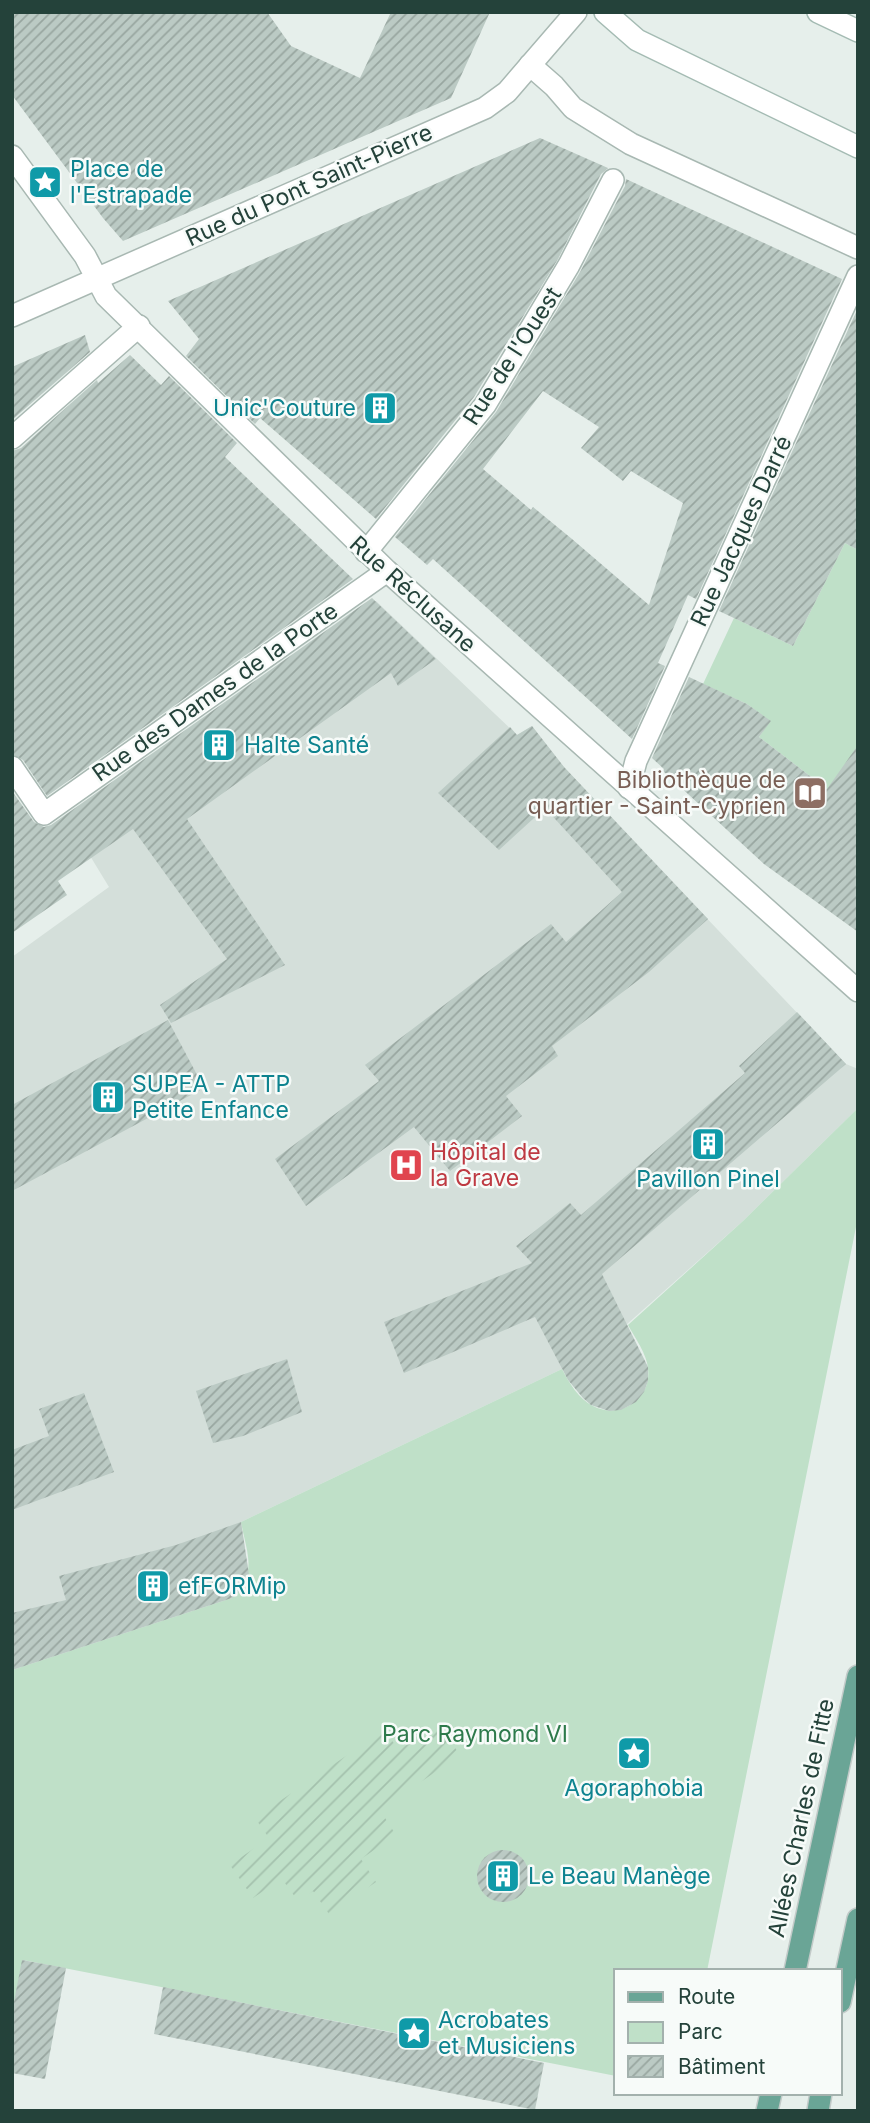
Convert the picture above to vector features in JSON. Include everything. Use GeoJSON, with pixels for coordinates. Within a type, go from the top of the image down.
{"type":"FeatureCollection","features":[{"type":"Feature","properties":{"kind":"main road","name":"Allées Charles de Fitte"},"geometry":{"type":"LineString","coordinates":[[796,1969],[858,1676]]}},
{"type":"Feature","properties":{"kind":"main road"},"geometry":{"type":"LineString","coordinates":[[842,1993],[858,1919]]}},
{"type":"Feature","properties":{"kind":"street","name":"Rue du Pont Saint-Pierre"},"geometry":{"type":"LineString","coordinates":[[12,316],[485,108],[507,92],[576,12]]}},
{"type":"Feature","properties":{"kind":"street"},"geometry":{"type":"LineString","coordinates":[[605,12],[637,40],[858,146]]}},
{"type":"Feature","properties":{"kind":"street"},"geometry":{"type":"LineString","coordinates":[[818,12],[858,31]]}},
{"type":"Feature","properties":{"kind":"street"},"geometry":{"type":"LineString","coordinates":[[530,65],[554,86],[573,108],[631,144],[858,248]]}},
{"type":"Feature","properties":{"kind":"street","name":"Rue Réclusane"},"geometry":{"type":"LineString","coordinates":[[12,156],[85,256],[106,296],[366,552],[858,991]]}},
{"type":"Feature","properties":{"kind":"street","name":"Rue de l'Ouest"},"geometry":{"type":"LineString","coordinates":[[366,552],[485,405],[569,265],[613,180]]}},
{"type":"Feature","properties":{"kind":"street","name":"Rue Jacques Darré"},"geometry":{"type":"LineString","coordinates":[[629,788],[636,761],[858,276]]}},
{"type":"Feature","properties":{"kind":"street"},"geometry":{"type":"LineString","coordinates":[[12,438],[139,326]]}},
{"type":"Feature","properties":{"kind":"street","name":"Rue des Dames de la Porte"},"geometry":{"type":"LineString","coordinates":[[12,767],[44,814],[387,571]]}},
{"type":"Feature","properties":{"kind":"shaded area","name":"Hôpital de la Grave"},"geometry":{"type":"Polygon","coordinates":[[[376,601],[517,735],[532,726],[564,767],[613,820],[846,1064],[858,1069],[858,1108],[743,1221],[599,1349],[241,1522],[249,1575],[243,1588],[232,1598],[12,1670],[12,957],[109,887],[70,823],[376,601]]]}},
{"type":"Feature","properties":{"kind":"green space"},"geometry":{"type":"Polygon","coordinates":[[[845,543],[858,550],[858,784],[827,789],[759,737],[770,721],[747,704],[703,684],[734,618],[793,646],[845,543]]]}},
{"type":"Feature","properties":{"kind":"green space","name":"Parc Raymond VI"},"geometry":{"type":"Polygon","coordinates":[[[858,1108],[858,1217],[707,1969],[614,1969],[614,2076],[23,1960],[12,2012],[12,1670],[232,1598],[248,1572],[248,1554],[241,1522],[562,1369],[575,1390],[593,1406],[613,1410],[632,1404],[645,1389],[648,1369],[643,1352],[628,1325],[743,1221],[858,1108]]]}},
{"type":"Feature","properties":{"kind":"green space"},"geometry":{"type":"Polygon","coordinates":[[[438,1723],[460,1755],[380,1810],[396,1835],[361,1859],[376,1882],[329,1914],[313,1891],[298,1901],[282,1879],[253,1898],[230,1865],[269,1838],[255,1818],[384,1730],[399,1750],[438,1723]]]}},
{"type":"Feature","properties":{"kind":"building"},"geometry":{"type":"Polygon","coordinates":[[[12,12],[267,12],[291,46],[360,78],[391,12],[490,12],[451,98],[123,241],[12,95],[12,12]]]}},
{"type":"Feature","properties":{"kind":"building"},"geometry":{"type":"Polygon","coordinates":[[[540,138],[608,168],[601,174],[558,259],[474,397],[376,519],[260,418],[255,424],[186,356],[199,339],[168,301],[540,138]]]}},
{"type":"Feature","properties":{"kind":"building"},"geometry":{"type":"Polygon","coordinates":[[[626,179],[842,279],[696,599],[688,595],[658,663],[665,666],[632,739],[433,559],[427,565],[395,537],[496,412],[580,272],[625,186],[626,179]],[[543,391],[483,469],[531,510],[533,507],[649,605],[683,503],[631,471],[623,481],[581,448],[599,427],[543,391]]]}},
{"type":"Feature","properties":{"kind":"building"},"geometry":{"type":"Polygon","coordinates":[[[858,308],[858,550],[845,543],[793,646],[719,611],[858,308]]]}},
{"type":"Feature","properties":{"kind":"building"},"geometry":{"type":"Polygon","coordinates":[[[85,335],[90,352],[12,420],[12,367],[85,335]]]}},
{"type":"Feature","properties":{"kind":"building"},"geometry":{"type":"Polygon","coordinates":[[[130,355],[161,385],[169,376],[237,443],[225,457],[353,579],[47,796],[23,760],[12,754],[12,451],[21,448],[97,380],[98,383],[130,355]]]}},
{"type":"Feature","properties":{"kind":"building"},"geometry":{"type":"Polygon","coordinates":[[[372,598],[436,659],[398,686],[391,673],[187,819],[285,965],[171,1023],[160,1005],[227,959],[133,829],[58,881],[67,895],[12,933],[12,791],[34,822],[44,827],[51,825],[372,598]]]}},
{"type":"Feature","properties":{"kind":"building"},"geometry":{"type":"Polygon","coordinates":[[[689,677],[747,704],[771,721],[759,737],[827,789],[858,745],[858,932],[764,864],[652,758],[689,677]]]}},
{"type":"Feature","properties":{"kind":"building"},"geometry":{"type":"Polygon","coordinates":[[[532,726],[564,767],[708,919],[649,972],[552,1046],[558,1056],[506,1096],[522,1116],[450,1171],[414,1127],[306,1206],[275,1159],[379,1081],[365,1065],[551,924],[566,942],[622,892],[545,808],[499,850],[438,793],[510,727],[517,735],[532,726]]]}},
{"type":"Feature","properties":{"kind":"building"},"geometry":{"type":"Polygon","coordinates":[[[797,1012],[846,1064],[602,1274],[648,1367],[648,1381],[636,1402],[621,1410],[609,1411],[591,1405],[568,1380],[535,1317],[404,1373],[384,1322],[532,1263],[516,1246],[570,1203],[581,1215],[745,1073],[739,1066],[797,1012]]]}},
{"type":"Feature","properties":{"kind":"building","name":"SUPEA - ATTP Petite Enfance"},"geometry":{"type":"Polygon","coordinates":[[[168,1020],[204,1088],[12,1191],[12,1105],[168,1020]]]}},
{"type":"Feature","properties":{"kind":"building"},"geometry":{"type":"Polygon","coordinates":[[[287,1359],[302,1412],[243,1436],[213,1443],[196,1391],[287,1359]]]}},
{"type":"Feature","properties":{"kind":"building"},"geometry":{"type":"Polygon","coordinates":[[[84,1393],[114,1472],[12,1510],[12,1450],[49,1436],[39,1409],[84,1393]]]}},
{"type":"Feature","properties":{"kind":"building","name":"efFORMip"},"geometry":{"type":"Polygon","coordinates":[[[241,1522],[249,1575],[243,1588],[232,1598],[12,1670],[12,1613],[66,1600],[59,1576],[176,1545],[241,1522]]]}},
{"type":"Feature","properties":{"kind":"building","name":"Le Beau Manège"},"geometry":{"type":"Polygon","coordinates":[[[503,1850],[513,1852],[521,1858],[527,1866],[527,1886],[521,1894],[513,1900],[503,1902],[493,1900],[485,1894],[479,1886],[477,1876],[479,1866],[485,1858],[493,1852],[503,1850]]]}},
{"type":"Feature","properties":{"kind":"building"},"geometry":{"type":"Polygon","coordinates":[[[22,1960],[66,1968],[45,2079],[12,2073],[12,2012],[22,1960]]]}},
{"type":"Feature","properties":{"kind":"building"},"geometry":{"type":"Polygon","coordinates":[[[163,1987],[544,2063],[535,2110],[154,2034],[163,1987]]]}},
{"type":"Feature","properties":{"kind":"place","name":"Place de l'Estrapade"},"geometry":{"type":"Point","coordinates":[45,182]}},
{"type":"Feature","properties":{"kind":"place","name":"Unic'Couture"},"geometry":{"type":"Point","coordinates":[380,408]}},
{"type":"Feature","properties":{"kind":"place","name":"Halte Santé"},"geometry":{"type":"Point","coordinates":[219,745]}},
{"type":"Feature","properties":{"kind":"place","name":"Bibliothèque de quartier - Saint-Cyprien"},"geometry":{"type":"Point","coordinates":[810,793]}},
{"type":"Feature","properties":{"kind":"place","name":"SUPEA - ATTP Petite Enfance"},"geometry":{"type":"Point","coordinates":[108,1097]}},
{"type":"Feature","properties":{"kind":"place","name":"Pavillon Pinel"},"geometry":{"type":"Point","coordinates":[708,1144]}},
{"type":"Feature","properties":{"kind":"place","name":"Hôpital de la Grave"},"geometry":{"type":"Point","coordinates":[406,1165]}},
{"type":"Feature","properties":{"kind":"place","name":"efFORMip"},"geometry":{"type":"Point","coordinates":[153,1586]}},
{"type":"Feature","properties":{"kind":"place","name":"Agoraphobia"},"geometry":{"type":"Point","coordinates":[634,1753]}},
{"type":"Feature","properties":{"kind":"place","name":"Le Beau Manège"},"geometry":{"type":"Point","coordinates":[503,1876]}},
{"type":"Feature","properties":{"kind":"place","name":"Acrobates et Musiciens"},"geometry":{"type":"Point","coordinates":[414,2033]}}]}
